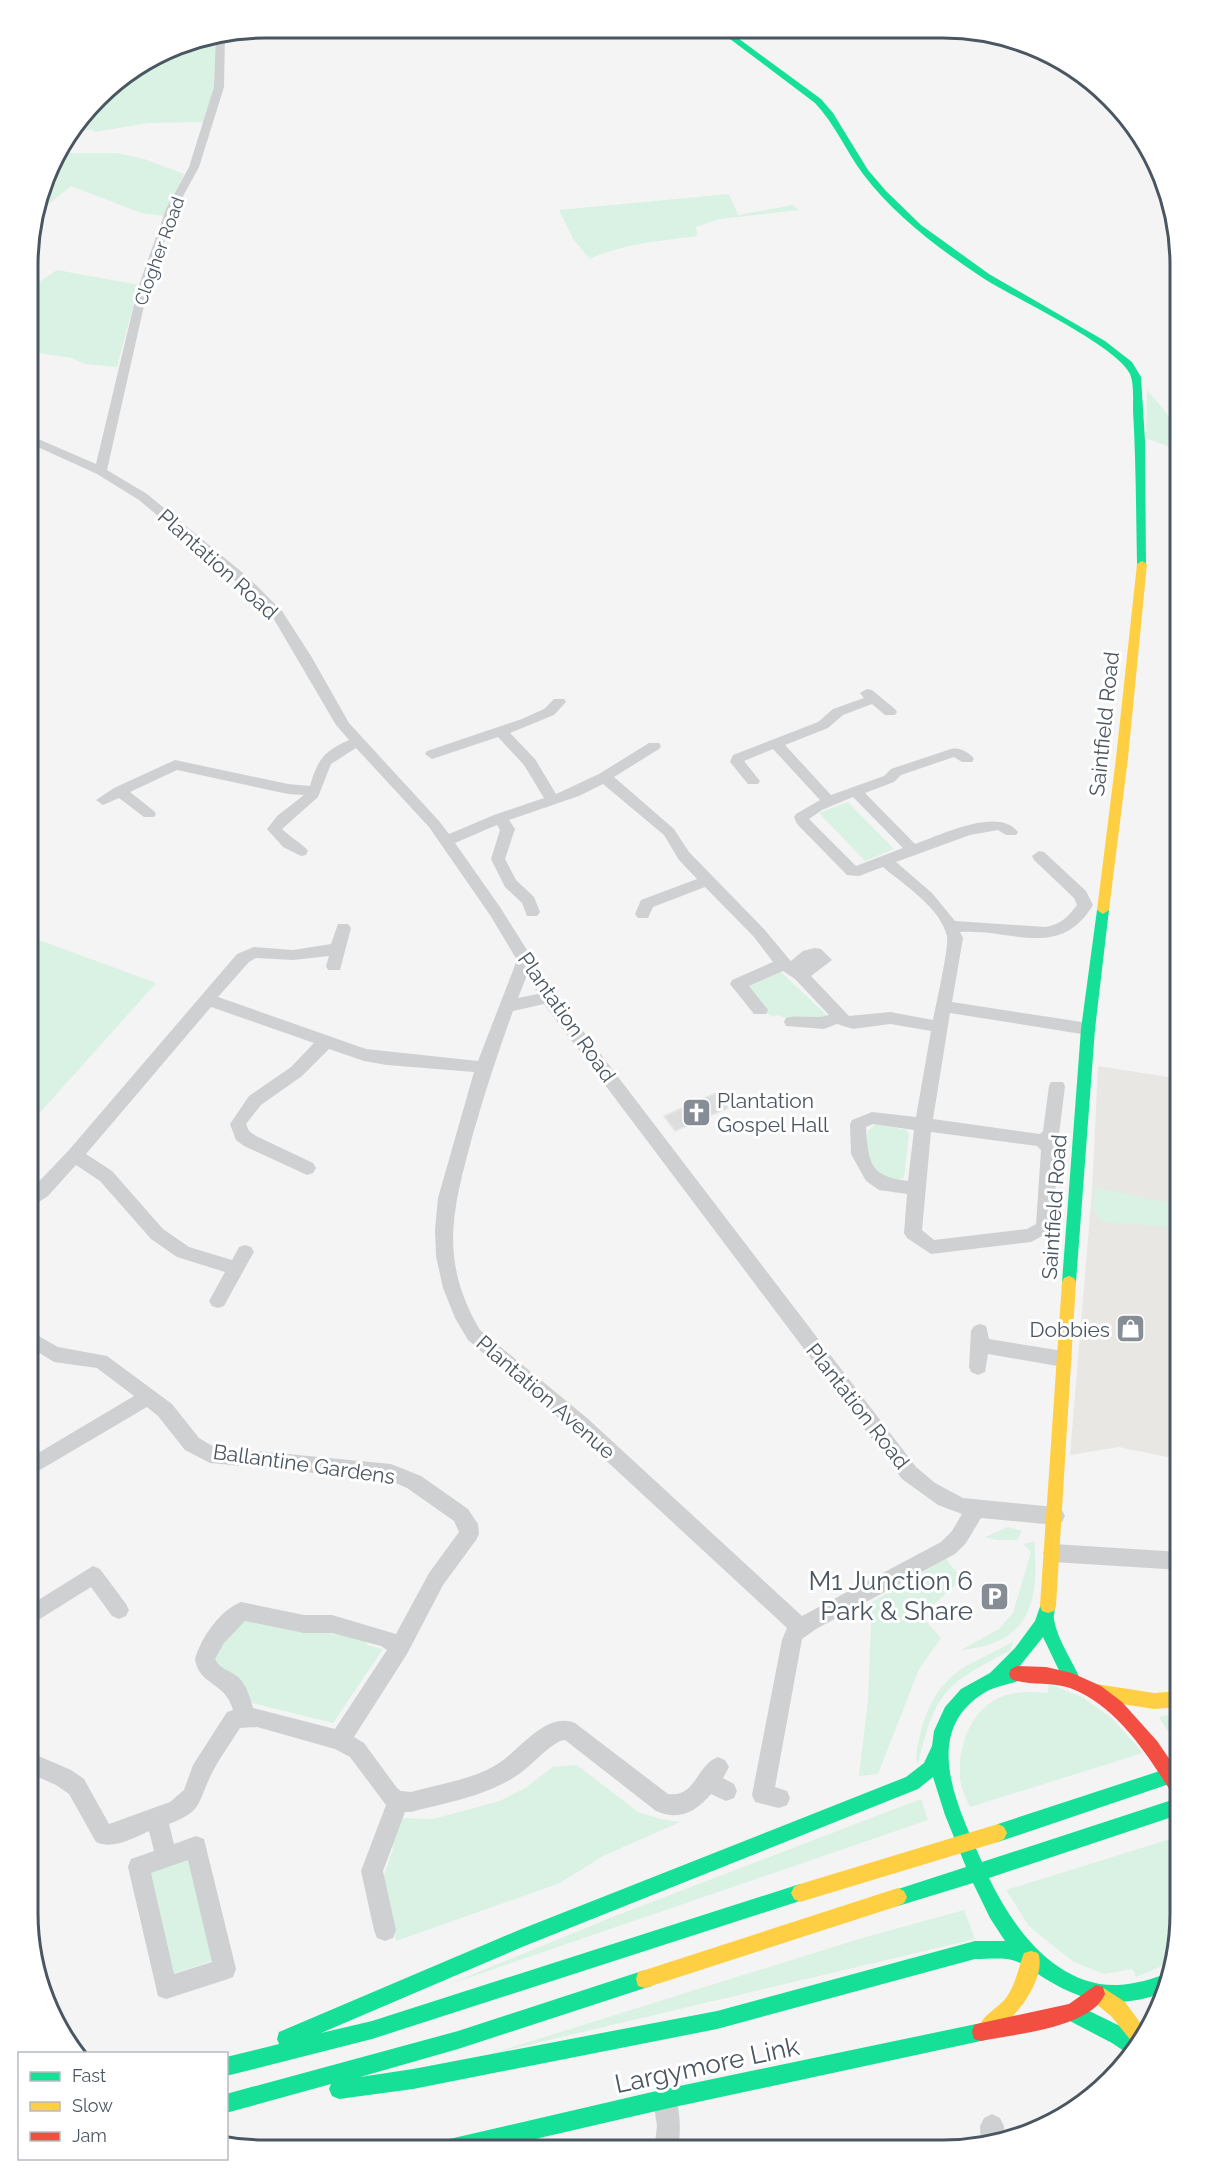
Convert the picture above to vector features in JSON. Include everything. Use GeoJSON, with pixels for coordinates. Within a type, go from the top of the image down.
{"type":"FeatureCollection","features":[{"type":"Feature","properties":{"kind":"main road","name":"Saintfield Road"},"geometry":{"type":"LineString","coordinates":[[733,38],[818,101],[883,193],[918,227],[986,276],[1102,343],[1129,364],[1136,377],[1140,441],[1142,559],[1122,758],[1088,1029],[1063,1359],[1053,1553],[1046,1620],[1055,1647],[1072,1679]]}},
{"type":"Feature","properties":{"kind":"main road"},"geometry":{"type":"LineString","coordinates":[[1029,1959],[992,1908],[949,1807],[938,1766],[944,1726],[956,1705],[977,1688],[998,1677],[1027,1646],[1046,1620]]}},
{"type":"Feature","properties":{"kind":"main road"},"geometry":{"type":"LineString","coordinates":[[998,1677],[1035,1672],[1072,1679],[1096,1692],[1117,1708],[1155,1749],[1170,1775]]}},
{"type":"Feature","properties":{"kind":"main road"},"geometry":{"type":"LineString","coordinates":[[1096,1692],[1154,1701],[1170,1700]]}},
{"type":"Feature","properties":{"kind":"main road"},"geometry":{"type":"LineString","coordinates":[[228,2065],[367,2002],[912,1783],[930,1769],[939,1749]]}},
{"type":"Feature","properties":{"kind":"main road"},"geometry":{"type":"LineString","coordinates":[[228,2066],[372,2030],[740,1911],[1011,1829],[1170,1775]]}},
{"type":"Feature","properties":{"kind":"main road"},"geometry":{"type":"LineString","coordinates":[[228,2103],[458,2040],[924,1888],[1022,1859],[1170,1808]]}},
{"type":"Feature","properties":{"kind":"main road"},"geometry":{"type":"LineString","coordinates":[[228,2104],[413,2079],[717,2020],[975,1950],[1008,1950],[1029,1959],[1054,1977],[1099,1995],[1118,2008],[1136,2034]]}},
{"type":"Feature","properties":{"kind":"main road","name":"Largymore Link"},"geometry":{"type":"LineString","coordinates":[[980,2031],[1009,2012],[1017,2001],[1029,1959]]}},
{"type":"Feature","properties":{"kind":"main road"},"geometry":{"type":"LineString","coordinates":[[1099,1995],[1120,1996],[1158,1986]]}},
{"type":"Feature","properties":{"kind":"main road","name":"Largymore Link"},"geometry":{"type":"LineString","coordinates":[[488,2140],[665,2099],[1074,2012],[1099,1995]]}},
{"type":"Feature","properties":{"kind":"main road"},"geometry":{"type":"LineString","coordinates":[[1074,2012],[1130,2044]]}},
{"type":"Feature","properties":{"kind":"street","name":"Clogher Road"},"geometry":{"type":"LineString","coordinates":[[101,471],[143,288],[171,209],[194,167],[219,87],[221,42]]}},
{"type":"Feature","properties":{"kind":"street","name":"Plantation Road"},"geometry":{"type":"LineString","coordinates":[[38,443],[101,471],[156,507],[244,581],[277,614],[343,725],[424,811],[447,841],[495,911],[548,997],[909,1473],[944,1499],[975,1511],[1055,1516]]}},
{"type":"Feature","properties":{"kind":"street"},"geometry":{"type":"LineString","coordinates":[[753,781],[737,762],[738,758],[823,725],[838,712],[869,695],[890,712]]}},
{"type":"Feature","properties":{"kind":"street"},"geometry":{"type":"LineString","coordinates":[[432,754],[541,715],[560,702]]}},
{"type":"Feature","properties":{"kind":"street"},"geometry":{"type":"LineString","coordinates":[[499,730],[530,762],[552,800]]}},
{"type":"Feature","properties":{"kind":"street"},"geometry":{"type":"LineString","coordinates":[[301,851],[288,844],[274,829],[279,821],[303,804],[315,791],[321,768],[327,760],[335,753],[357,742]]}},
{"type":"Feature","properties":{"kind":"street"},"geometry":{"type":"LineString","coordinates":[[776,744],[830,802]]}},
{"type":"Feature","properties":{"kind":"street"},"geometry":{"type":"LineString","coordinates":[[959,752],[896,772],[889,779],[805,813],[801,817],[802,821],[852,871],[887,862],[968,830],[1004,824]]}},
{"type":"Feature","properties":{"kind":"street"},"geometry":{"type":"LineString","coordinates":[[447,841],[499,818],[552,800],[648,754]]}},
{"type":"Feature","properties":{"kind":"street"},"geometry":{"type":"LineString","coordinates":[[103,800],[175,765],[288,789],[315,791]]}},
{"type":"Feature","properties":{"kind":"street"},"geometry":{"type":"LineString","coordinates":[[604,777],[669,832],[684,856],[839,1017],[853,1023],[890,1018],[941,1027]]}},
{"type":"Feature","properties":{"kind":"street"},"geometry":{"type":"LineString","coordinates":[[119,791],[149,814]]}},
{"type":"Feature","properties":{"kind":"street"},"geometry":{"type":"LineString","coordinates":[[856,792],[913,850]]}},
{"type":"Feature","properties":{"kind":"street"},"geometry":{"type":"LineString","coordinates":[[499,818],[508,829],[498,859],[510,883],[529,901],[532,912]]}},
{"type":"Feature","properties":{"kind":"street"},"geometry":{"type":"LineString","coordinates":[[952,927],[972,926],[1065,936],[1085,905],[1081,895],[1039,856]]}},
{"type":"Feature","properties":{"kind":"street"},"geometry":{"type":"LineString","coordinates":[[887,862],[944,914],[952,927],[955,938],[923,1124],[915,1188],[913,1233],[931,1247],[1031,1236],[1044,1227],[1050,1148],[1043,1141],[1033,1138],[923,1124],[872,1118],[858,1124],[859,1154],[872,1176],[885,1185],[915,1188]]}},
{"type":"Feature","properties":{"kind":"street"},"geometry":{"type":"LineString","coordinates":[[643,906],[708,880]]}},
{"type":"Feature","properties":{"kind":"street"},"geometry":{"type":"LineString","coordinates":[[334,966],[343,928]]}},
{"type":"Feature","properties":{"kind":"street"},"geometry":{"type":"LineString","coordinates":[[38,1194],[75,1155],[243,958],[254,952],[293,955],[338,950]]}},
{"type":"Feature","properties":{"kind":"street","name":"Plantation Avenue"},"geometry":{"type":"LineString","coordinates":[[524,961],[484,1067],[444,1213],[447,1265],[456,1301],[466,1325],[474,1335],[580,1424],[801,1628]]}},
{"type":"Feature","properties":{"kind":"street"},"geometry":{"type":"LineString","coordinates":[[760,1010],[738,984],[771,971],[792,969]]}},
{"type":"Feature","properties":{"kind":"street"},"geometry":{"type":"LineString","coordinates":[[506,1006],[548,997]]}},
{"type":"Feature","properties":{"kind":"street"},"geometry":{"type":"LineString","coordinates":[[209,1000],[325,1042],[387,1059],[484,1067]]}},
{"type":"Feature","properties":{"kind":"street"},"geometry":{"type":"LineString","coordinates":[[944,1006],[1088,1029]]}},
{"type":"Feature","properties":{"kind":"street"},"geometry":{"type":"LineString","coordinates":[[792,1022],[824,1023],[839,1017]]}},
{"type":"Feature","properties":{"kind":"street"},"geometry":{"type":"LineString","coordinates":[[310,1167],[250,1141],[242,1135],[238,1124],[259,1095],[300,1068],[325,1042]]}},
{"type":"Feature","properties":{"kind":"street"},"geometry":{"type":"LineString","coordinates":[[1043,1141],[1051,1134],[1057,1086]]}},
{"type":"Feature","properties":{"kind":"street"},"geometry":{"type":"LineString","coordinates":[[75,1155],[106,1176],[149,1225],[166,1240],[183,1252],[235,1268]]}},
{"type":"Feature","properties":{"kind":"street"},"geometry":{"type":"LineString","coordinates":[[218,1301],[245,1252]]}},
{"type":"Feature","properties":{"kind":"street"},"geometry":{"type":"LineString","coordinates":[[978,1368],[979,1338],[1063,1359]]}},
{"type":"Feature","properties":{"kind":"street"},"geometry":{"type":"LineString","coordinates":[[38,1344],[54,1354],[101,1362],[148,1396],[38,1462]]}},
{"type":"Feature","properties":{"kind":"street","name":"Ballantine Gardens"},"geometry":{"type":"LineString","coordinates":[[148,1396],[165,1410],[192,1444],[210,1455],[391,1472],[414,1482],[460,1515],[468,1524],[469,1534],[436,1579],[400,1647],[340,1740]]}},
{"type":"Feature","properties":{"kind":"street"},"geometry":{"type":"LineString","coordinates":[[779,1798],[763,1795],[792,1640],[801,1628],[948,1548],[959,1537],[975,1511]]}},
{"type":"Feature","properties":{"kind":"street"},"geometry":{"type":"LineString","coordinates":[[1053,1553],[1170,1561]]}},
{"type":"Feature","properties":{"kind":"street"},"geometry":{"type":"LineString","coordinates":[[38,1611],[93,1575],[119,1610]]}},
{"type":"Feature","properties":{"kind":"street"},"geometry":{"type":"LineString","coordinates":[[245,1716],[234,1688],[206,1665],[205,1656],[225,1626],[241,1611],[304,1624],[332,1624],[386,1638],[400,1647]]}},
{"type":"Feature","properties":{"kind":"street"},"geometry":{"type":"LineString","coordinates":[[38,1766],[65,1779],[81,1792],[96,1826],[104,1835],[115,1834],[177,1810],[193,1796],[201,1772],[234,1719],[245,1716],[257,1716],[340,1740],[357,1750],[389,1795],[398,1801],[411,1802],[502,1774],[522,1761],[544,1738],[557,1730],[568,1730],[664,1804],[680,1806],[717,1780]]}},
{"type":"Feature","properties":{"kind":"street"},"geometry":{"type":"LineString","coordinates":[[385,1930],[372,1871],[398,1801]]}},
{"type":"Feature","properties":{"kind":"street"},"geometry":{"type":"LineString","coordinates":[[157,1819],[166,1857]]}},
{"type":"Feature","properties":{"kind":"street"},"geometry":{"type":"LineString","coordinates":[[196,1847],[225,1969],[166,1988],[139,1867],[166,1857],[196,1847]]}},
{"type":"Feature","properties":{"kind":"street"},"geometry":{"type":"LineString","coordinates":[[665,2099],[669,2126],[667,2140]]}},
{"type":"Feature","properties":{"kind":"shaded area","name":"Dobbies"},"geometry":{"type":"Polygon","coordinates":[[[1098,1066],[1170,1077],[1170,1458],[1119,1447],[1070,1455],[1092,1191],[1098,1066]]]}},
{"type":"Feature","properties":{"kind":"green space"},"geometry":{"type":"Polygon","coordinates":[[[216,43],[214,86],[204,122],[148,123],[94,132],[92,129],[80,131],[104,104],[126,84],[177,55],[216,43]]]}},
{"type":"Feature","properties":{"kind":"green space"},"geometry":{"type":"Polygon","coordinates":[[[67,153],[117,153],[144,159],[184,174],[164,216],[141,213],[71,186],[45,207],[55,177],[67,153]]]}},
{"type":"Feature","properties":{"kind":"green space"},"geometry":{"type":"Polygon","coordinates":[[[729,194],[738,215],[793,205],[799,210],[719,219],[696,227],[697,236],[629,246],[590,259],[573,239],[559,210],[729,194]]]}},
{"type":"Feature","properties":{"kind":"green space"},"geometry":{"type":"Polygon","coordinates":[[[57,270],[139,285],[117,367],[85,364],[72,358],[38,352],[38,283],[57,270]]]}},
{"type":"Feature","properties":{"kind":"green space"},"geometry":{"type":"Polygon","coordinates":[[[1147,390],[1170,417],[1170,447],[1146,438],[1147,390]]]}},
{"type":"Feature","properties":{"kind":"green space"},"geometry":{"type":"Polygon","coordinates":[[[848,802],[894,849],[865,861],[819,813],[848,802]]]}},
{"type":"Feature","properties":{"kind":"green space"},"geometry":{"type":"Polygon","coordinates":[[[38,940],[156,983],[38,1115],[38,940]]]}},
{"type":"Feature","properties":{"kind":"green space"},"geometry":{"type":"Polygon","coordinates":[[[781,972],[830,1018],[788,1019],[778,1015],[773,1017],[764,1011],[748,987],[781,972]]]}},
{"type":"Feature","properties":{"kind":"green space"},"geometry":{"type":"Polygon","coordinates":[[[875,1124],[907,1130],[909,1134],[904,1178],[897,1180],[881,1176],[864,1152],[868,1131],[875,1124]]]}},
{"type":"Feature","properties":{"kind":"green space"},"geometry":{"type":"Polygon","coordinates":[[[1095,1187],[1170,1204],[1170,1227],[1103,1222],[1093,1211],[1095,1187]]]}},
{"type":"Feature","properties":{"kind":"green space"},"geometry":{"type":"Polygon","coordinates":[[[1008,1527],[1022,1531],[1017,1540],[996,1540],[985,1537],[1008,1527]]]}},
{"type":"Feature","properties":{"kind":"green space"},"geometry":{"type":"Polygon","coordinates":[[[1034,1541],[1035,1583],[1032,1601],[1026,1616],[1016,1629],[1002,1639],[984,1646],[961,1650],[999,1629],[1013,1613],[1031,1552],[1023,1544],[1034,1541]]]}},
{"type":"Feature","properties":{"kind":"green space"},"geometry":{"type":"Polygon","coordinates":[[[946,1559],[962,1579],[921,1616],[941,1638],[919,1669],[878,1774],[859,1776],[868,1700],[872,1602],[946,1559]]]}},
{"type":"Feature","properties":{"kind":"green space"},"geometry":{"type":"Polygon","coordinates":[[[252,1619],[367,1640],[367,1645],[383,1649],[333,1723],[248,1702],[240,1679],[214,1663],[227,1635],[238,1625],[252,1619]]]}},
{"type":"Feature","properties":{"kind":"green space"},"geometry":{"type":"Polygon","coordinates":[[[1013,1641],[1010,1651],[971,1672],[946,1693],[937,1705],[930,1721],[918,1764],[916,1759],[920,1734],[928,1710],[941,1688],[960,1670],[1013,1641]]]}},
{"type":"Feature","properties":{"kind":"green space"},"geometry":{"type":"Polygon","coordinates":[[[1049,1684],[1082,1697],[1112,1718],[1143,1753],[970,1807],[961,1784],[960,1764],[965,1739],[976,1717],[994,1700],[1021,1692],[1048,1693],[1049,1684]]]}},
{"type":"Feature","properties":{"kind":"green space"},"geometry":{"type":"Polygon","coordinates":[[[1170,1714],[1170,1734],[1159,1717],[1170,1714]]]}},
{"type":"Feature","properties":{"kind":"green space"},"geometry":{"type":"Polygon","coordinates":[[[577,1765],[638,1812],[680,1822],[603,1856],[560,1883],[396,1941],[384,1875],[393,1849],[390,1839],[397,1818],[433,1819],[500,1801],[527,1787],[552,1767],[577,1765]]]}},
{"type":"Feature","properties":{"kind":"green space"},"geometry":{"type":"Polygon","coordinates":[[[921,1799],[928,1820],[447,1985],[610,1918],[921,1799]]]}},
{"type":"Feature","properties":{"kind":"green space"},"geometry":{"type":"Polygon","coordinates":[[[1170,1839],[1170,1929],[1165,1964],[1136,1977],[1133,1969],[1104,1974],[1072,1961],[1029,1926],[1006,1890],[1170,1839]]]}},
{"type":"Feature","properties":{"kind":"green space"},"geometry":{"type":"Polygon","coordinates":[[[189,1859],[212,1961],[172,1974],[150,1872],[189,1859]]]}},
{"type":"Feature","properties":{"kind":"green space"},"geometry":{"type":"Polygon","coordinates":[[[964,1910],[975,1939],[490,2054],[859,1939],[964,1910]]]}},
{"type":"Feature","properties":{"kind":"building","name":"Plantation Gospel Hall"},"geometry":{"type":"Polygon","coordinates":[[[716,1093],[728,1108],[675,1131],[664,1116],[716,1093]]]}},
{"type":"Feature","properties":{"kind":"traffic: fast"},"geometry":{"type":"LineString","coordinates":[[733,38],[818,101],[829,113],[865,171],[883,193],[918,227],[986,276],[1102,343],[1129,364],[1136,377],[1140,441],[1142,564]]}},
{"type":"Feature","properties":{"kind":"traffic: fast"},"geometry":{"type":"LineString","coordinates":[[1069,1282],[1088,1029],[1103,910]]}},
{"type":"Feature","properties":{"kind":"traffic: fast"},"geometry":{"type":"LineString","coordinates":[[997,1677],[1035,1636],[1041,1627],[1048,1606]]}},
{"type":"Feature","properties":{"kind":"traffic: fast"},"geometry":{"type":"LineString","coordinates":[[1046,1620],[1055,1647],[1072,1679]]}},
{"type":"Feature","properties":{"kind":"traffic: fast"},"geometry":{"type":"LineString","coordinates":[[1017,1674],[990,1681],[967,1695],[951,1712],[943,1731],[940,1751],[941,1772],[946,1794],[987,1894],[1006,1928],[1018,1943],[1048,1970],[1067,1981],[1106,1994],[1142,1991],[1159,1985]]}},
{"type":"Feature","properties":{"kind":"traffic: fast"},"geometry":{"type":"LineString","coordinates":[[286,2039],[519,1939],[912,1783],[930,1769],[939,1749]]}},
{"type":"Feature","properties":{"kind":"traffic: fast"},"geometry":{"type":"LineString","coordinates":[[998,1833],[1170,1776]]}},
{"type":"Feature","properties":{"kind":"traffic: fast"},"geometry":{"type":"LineString","coordinates":[[898,1897],[1022,1859],[1170,1809]]}},
{"type":"Feature","properties":{"kind":"traffic: fast"},"geometry":{"type":"LineString","coordinates":[[228,2066],[372,2030],[800,1893]]}},
{"type":"Feature","properties":{"kind":"traffic: fast"},"geometry":{"type":"LineString","coordinates":[[339,2089],[413,2079],[717,2020],[975,1950],[1008,1950],[1027,1957]]}},
{"type":"Feature","properties":{"kind":"traffic: fast"},"geometry":{"type":"LineString","coordinates":[[228,2103],[458,2040],[645,1979]]}},
{"type":"Feature","properties":{"kind":"traffic: fast"},"geometry":{"type":"LineString","coordinates":[[1073,2012],[1130,2044]]}},
{"type":"Feature","properties":{"kind":"traffic: fast"},"geometry":{"type":"LineString","coordinates":[[488,2140],[665,2099],[981,2032]]}},
{"type":"Feature","properties":{"kind":"traffic: slow"},"geometry":{"type":"LineString","coordinates":[[1103,910],[1122,758],[1142,564]]}},
{"type":"Feature","properties":{"kind":"traffic: slow"},"geometry":{"type":"LineString","coordinates":[[1048,1606],[1069,1282]]}},
{"type":"Feature","properties":{"kind":"traffic: slow"},"geometry":{"type":"LineString","coordinates":[[1096,1692],[1154,1701],[1170,1700]]}},
{"type":"Feature","properties":{"kind":"traffic: slow"},"geometry":{"type":"LineString","coordinates":[[800,1893],[998,1833]]}},
{"type":"Feature","properties":{"kind":"traffic: slow"},"geometry":{"type":"LineString","coordinates":[[645,1979],[898,1897]]}},
{"type":"Feature","properties":{"kind":"traffic: slow"},"geometry":{"type":"LineString","coordinates":[[989,2025],[1012,2005],[1025,1980],[1031,1960]]}},
{"type":"Feature","properties":{"kind":"traffic: slow"},"geometry":{"type":"LineString","coordinates":[[1102,1996],[1118,2009],[1136,2033]]}},
{"type":"Feature","properties":{"kind":"traffic: jam"},"geometry":{"type":"LineString","coordinates":[[1017,1674],[1046,1675],[1072,1681],[1095,1692],[1116,1707],[1134,1726],[1151,1746],[1170,1775]]}},
{"type":"Feature","properties":{"kind":"traffic: jam"},"geometry":{"type":"LineString","coordinates":[[981,2032],[1073,2012],[1096,1994]]}},
{"type":"Feature","properties":{"kind":"place","name":"Plantation Gospel Hall"},"geometry":{"type":"Point","coordinates":[696,1112]}},
{"type":"Feature","properties":{"kind":"place","name":"Dobbies"},"geometry":{"type":"Point","coordinates":[1131,1329]}},
{"type":"Feature","properties":{"kind":"place","name":"M1 Junction 6 Park & Share"},"geometry":{"type":"Point","coordinates":[994,1596]}}]}
